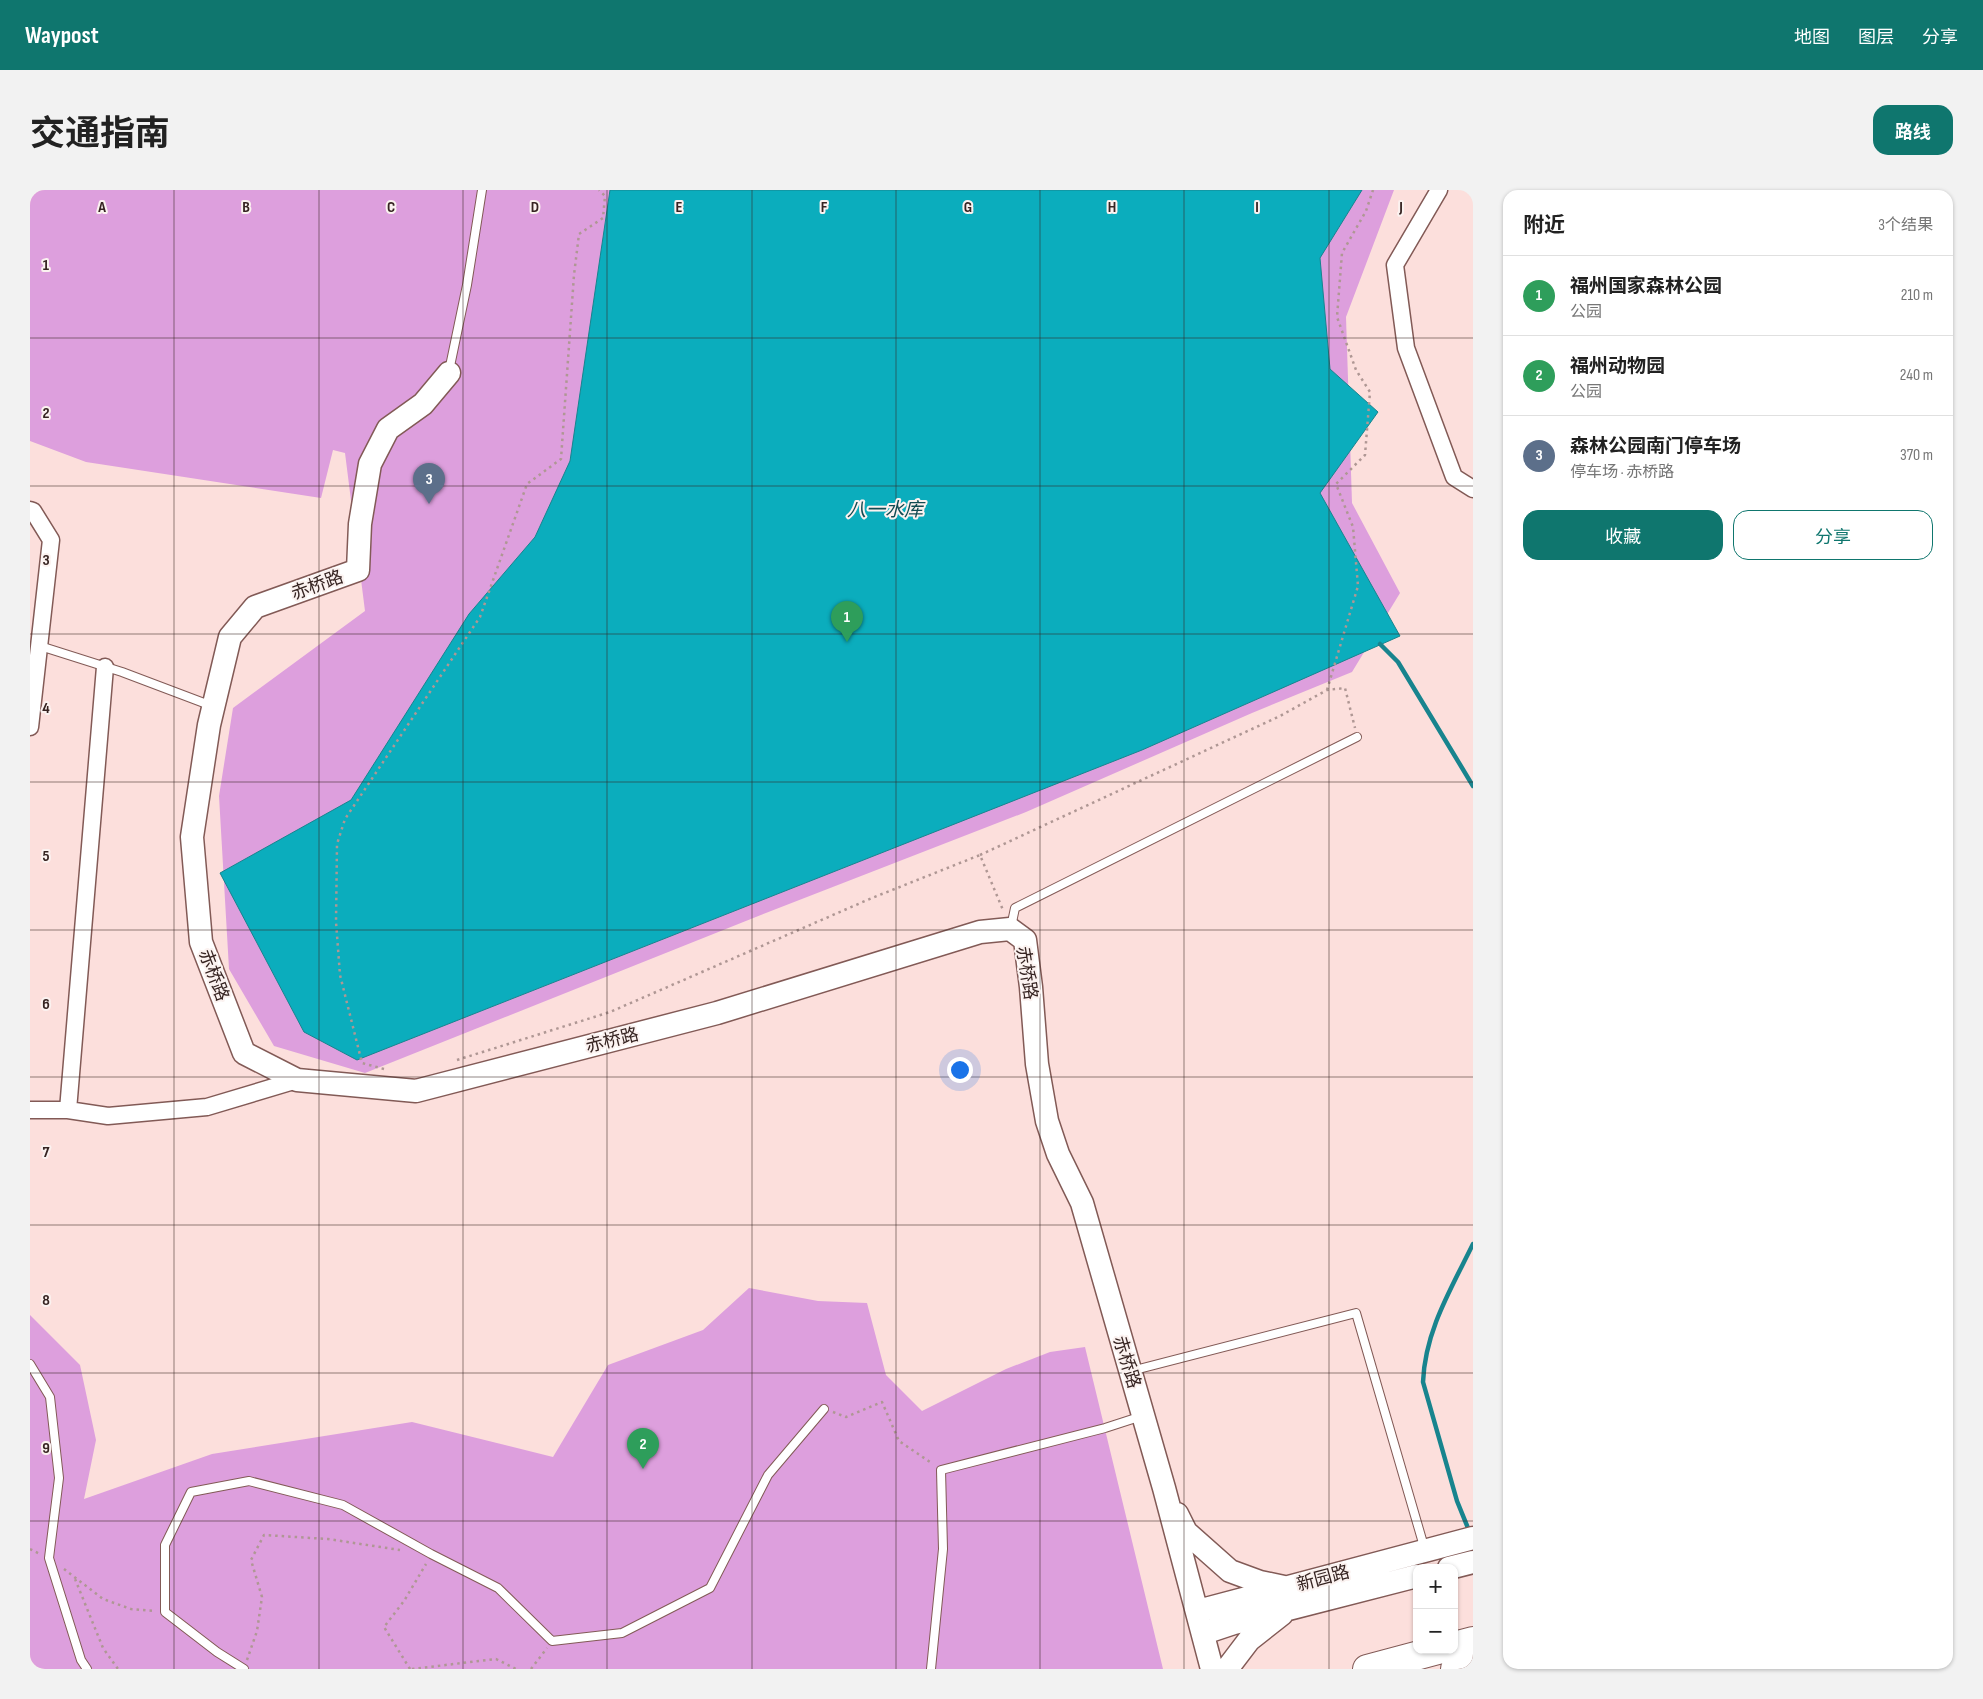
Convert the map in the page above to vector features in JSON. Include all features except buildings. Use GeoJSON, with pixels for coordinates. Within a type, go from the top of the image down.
{"type":"FeatureCollection","features":[{"type":"Feature","properties":{"kind":"highway"},"geometry":{"type":"LineString","coordinates":[[1458,1645],[1473,1641]]}},
{"type":"Feature","properties":{"kind":"highway"},"geometry":{"type":"LineString","coordinates":[[1367,1669],[1423,1654]]}},
{"type":"Feature","properties":{"kind":"highway"},"geometry":{"type":"LineString","coordinates":[[1455,1669],[1473,1664]]}},
{"type":"Feature","properties":{"kind":"street"},"geometry":{"type":"LineString","coordinates":[[1439,190],[1395,265],[1406,348],[1454,477],[1473,489]]}},
{"type":"Feature","properties":{"kind":"street","name":"赤桥路"},"geometry":{"type":"LineString","coordinates":[[449,372],[423,404],[388,429],[370,464],[360,524],[358,570],[255,607],[230,636],[214,707],[192,837],[201,942],[244,1054],[297,1080],[416,1091],[717,1013],[980,932],[1010,929],[1025,940],[1032,987],[1037,1064],[1047,1121],[1058,1154],[1082,1203],[1164,1488],[1212,1669]]}},
{"type":"Feature","properties":{"kind":"street"},"geometry":{"type":"LineString","coordinates":[[30,510],[33,511],[51,540],[35,644],[30,727]]}},
{"type":"Feature","properties":{"kind":"street"},"geometry":{"type":"LineString","coordinates":[[68,1110],[105,667]]}},
{"type":"Feature","properties":{"kind":"street"},"geometry":{"type":"LineString","coordinates":[[30,1110],[68,1110],[108,1116],[207,1106],[297,1080]]}},
{"type":"Feature","properties":{"kind":"street"},"geometry":{"type":"LineString","coordinates":[[1164,1488],[1186,1532],[1230,1571],[1260,1582],[1290,1598],[1249,1640],[1226,1669]]}},
{"type":"Feature","properties":{"kind":"street","name":"新园路"},"geometry":{"type":"LineString","coordinates":[[1204,1633],[1290,1598],[1425,1551],[1473,1538]]}},
{"type":"Feature","properties":{"kind":"street","name":"新园路"},"geometry":{"type":"LineString","coordinates":[[1198,1611],[1290,1598],[1413,1577]]}},
{"type":"Feature","properties":{"kind":"lane"},"geometry":{"type":"LineString","coordinates":[[449,372],[467,285],[482,190]]}},
{"type":"Feature","properties":{"kind":"lane"},"geometry":{"type":"LineString","coordinates":[[35,644],[105,667],[214,707]]}},
{"type":"Feature","properties":{"kind":"lane"},"geometry":{"type":"LineString","coordinates":[[1010,929],[1015,908],[1357,737]]}},
{"type":"Feature","properties":{"kind":"lane"},"geometry":{"type":"LineString","coordinates":[[1129,1371],[1356,1313],[1425,1551]]}},
{"type":"Feature","properties":{"kind":"lane"},"geometry":{"type":"LineString","coordinates":[[30,1364],[50,1397],[60,1478],[49,1558],[81,1660],[87,1669]]}},
{"type":"Feature","properties":{"kind":"lane"},"geometry":{"type":"LineString","coordinates":[[246,1665],[217,1652],[165,1612],[165,1546],[191,1492],[249,1482],[343,1505],[431,1554],[498,1588],[552,1642],[622,1633],[710,1588],[768,1475],[824,1409]]}},
{"type":"Feature","properties":{"kind":"lane"},"geometry":{"type":"LineString","coordinates":[[932,1669],[943,1549],[941,1470],[1105,1428],[1143,1415]]}},
{"type":"Feature","properties":{"kind":"path"},"geometry":{"type":"LineString","coordinates":[[391,1070],[362,1063],[340,976],[336,922],[337,844],[345,819],[480,617],[527,484],[561,459],[574,275],[579,234],[603,218],[605,196],[599,190]]}},
{"type":"Feature","properties":{"kind":"path"},"geometry":{"type":"LineString","coordinates":[[1327,690],[1358,586],[1353,527],[1336,484],[1365,455],[1370,392],[1356,370],[1337,317],[1342,253],[1366,211],[1373,190]]}},
{"type":"Feature","properties":{"kind":"path"},"geometry":{"type":"LineString","coordinates":[[456,1061],[610,1012],[872,898],[980,855],[1280,716],[1327,690],[1345,688],[1357,737]]}},
{"type":"Feature","properties":{"kind":"path"},"geometry":{"type":"LineString","coordinates":[[980,855],[1010,929]]}},
{"type":"Feature","properties":{"kind":"path"},"geometry":{"type":"LineString","coordinates":[[824,1409],[846,1417],[882,1402],[899,1441],[941,1470]]}},
{"type":"Feature","properties":{"kind":"path"},"geometry":{"type":"LineString","coordinates":[[246,1665],[258,1631],[262,1597],[251,1560],[264,1535],[328,1539],[431,1554],[404,1601],[384,1626],[411,1669],[496,1658],[516,1669]]}},
{"type":"Feature","properties":{"kind":"path"},"geometry":{"type":"LineString","coordinates":[[30,1549],[49,1558],[103,1599],[131,1610],[165,1612]]}},
{"type":"Feature","properties":{"kind":"path"},"geometry":{"type":"LineString","coordinates":[[75,1577],[103,1648],[118,1669]]}},
{"type":"Feature","properties":{"kind":"path"},"geometry":{"type":"LineString","coordinates":[[531,1669],[552,1642]]}},
{"type":"Feature","properties":{"kind":"shaded area","name":"八一水库"},"geometry":{"type":"Polygon","coordinates":[[[30,190],[1394,190],[1346,317],[1352,503],[1400,593],[1352,672],[1252,713],[1026,812],[771,911],[365,1073],[274,1046],[229,969],[219,796],[233,708],[365,611],[345,453],[333,450],[321,498],[86,462],[30,441],[30,190]]]}},
{"type":"Feature","properties":{"kind":"shaded area"},"geometry":{"type":"Polygon","coordinates":[[[749,1288],[818,1301],[867,1303],[886,1375],[922,1411],[1006,1369],[1050,1352],[1085,1347],[1163,1669],[30,1669],[30,1315],[80,1365],[96,1440],[84,1499],[212,1454],[412,1422],[553,1457],[608,1365],[703,1330],[749,1288]]]}},
{"type":"Feature","properties":{"kind":"water","name":"八一水库"},"geometry":{"type":"Polygon","coordinates":[[[610,190],[1362,190],[1320,258],[1330,369],[1378,412],[1320,493],[1400,636],[1142,750],[357,1060],[304,1032],[220,873],[351,800],[469,614],[535,537],[570,461],[610,190]]]}},
{"type":"Feature","properties":{"kind":"waterway"},"geometry":{"type":"LineString","coordinates":[[1380,644],[1398,662],[1473,786]]}},
{"type":"Feature","properties":{"kind":"waterway"},"geometry":{"type":"LineString","coordinates":[[1470,1533],[1457,1501],[1423,1382],[1429,1345],[1440,1311],[1473,1244]]}},
{"type":"Feature","properties":{"kind":"place","name":"森林公园南门停车场"},"geometry":{"type":"Point","coordinates":[429,504]}},
{"type":"Feature","properties":{"kind":"place","name":"福州国家森林公园"},"geometry":{"type":"Point","coordinates":[847,642]}},
{"type":"Feature","properties":{"kind":"place","name":"福州动物园"},"geometry":{"type":"Point","coordinates":[643,1469]}}]}
